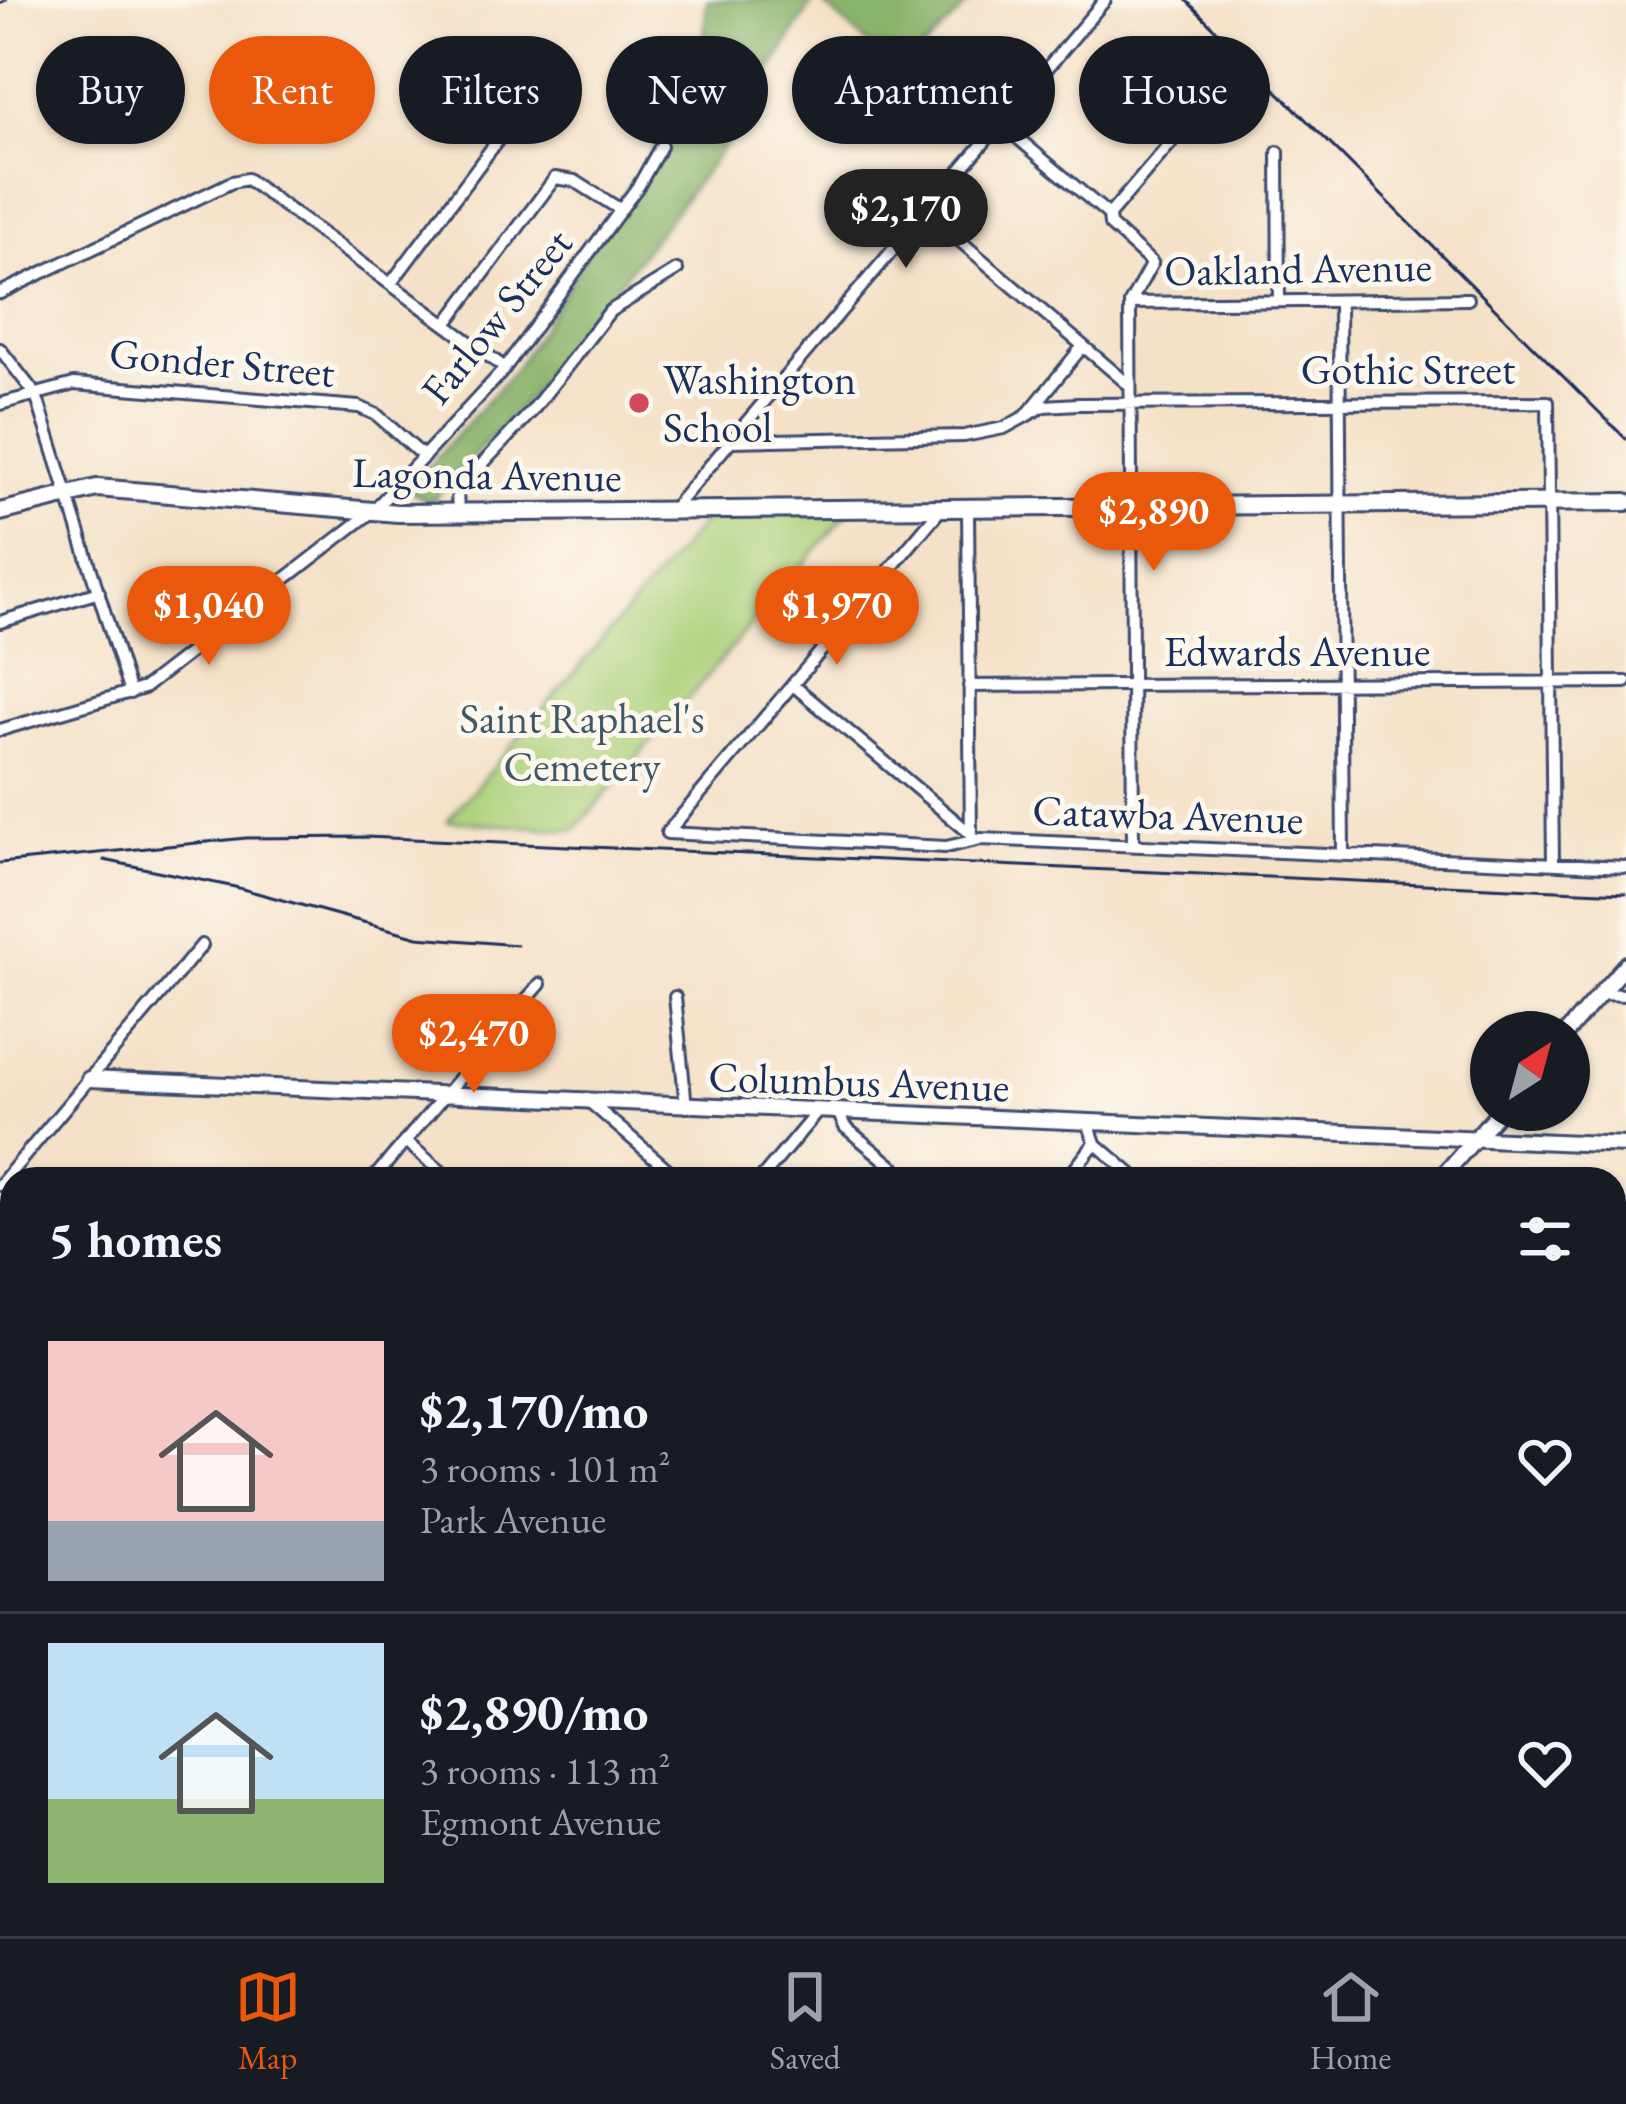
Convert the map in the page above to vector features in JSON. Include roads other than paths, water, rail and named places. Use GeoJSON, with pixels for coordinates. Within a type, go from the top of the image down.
{"type":"FeatureCollection","features":[{"type":"Feature","properties":{"kind":"main road","name":"Lagonda Avenue"},"geometry":{"type":"LineString","coordinates":[[0,512],[97,488],[373,511],[458,512],[1626,502]]}},
{"type":"Feature","properties":{"kind":"street"},"geometry":{"type":"LineString","coordinates":[[1055,59],[1105,0]]}},
{"type":"Feature","properties":{"kind":"street"},"geometry":{"type":"LineString","coordinates":[[392,282],[496,144]]}},
{"type":"Feature","properties":{"kind":"street"},"geometry":{"type":"LineString","coordinates":[[671,512],[983,144]]}},
{"type":"Feature","properties":{"kind":"street"},"geometry":{"type":"LineString","coordinates":[[1024,144],[1109,215]]}},
{"type":"Feature","properties":{"kind":"street"},"geometry":{"type":"LineString","coordinates":[[1133,846],[1130,303],[1152,263],[1109,225],[1109,215],[1169,144]]}},
{"type":"Feature","properties":{"kind":"street","name":"Farlow Street"},"geometry":{"type":"LineString","coordinates":[[0,730],[130,693],[162,674],[373,511],[505,368],[621,210],[661,146]]}},
{"type":"Feature","properties":{"kind":"street"},"geometry":{"type":"LineString","coordinates":[[1278,152],[1279,302]]}},
{"type":"Feature","properties":{"kind":"street"},"geometry":{"type":"LineString","coordinates":[[447,323],[555,178],[575,182],[621,210]]}},
{"type":"Feature","properties":{"kind":"street"},"geometry":{"type":"LineString","coordinates":[[0,293],[247,179],[505,368]]}},
{"type":"Feature","properties":{"kind":"street"},"geometry":{"type":"LineString","coordinates":[[926,212],[1130,385]]}},
{"type":"Feature","properties":{"kind":"street"},"geometry":{"type":"LineString","coordinates":[[458,512],[457,491],[532,411],[610,311],[677,270]]}},
{"type":"Feature","properties":{"kind":"street","name":"Oakland Avenue"},"geometry":{"type":"LineString","coordinates":[[1130,303],[1468,299]]}},
{"type":"Feature","properties":{"kind":"street"},"geometry":{"type":"LineString","coordinates":[[1339,301],[1343,854]]}},
{"type":"Feature","properties":{"kind":"street"},"geometry":{"type":"LineString","coordinates":[[1026,416],[1083,346]]}},
{"type":"Feature","properties":{"kind":"street"},"geometry":{"type":"LineString","coordinates":[[0,349],[36,395],[130,693]]}},
{"type":"Feature","properties":{"kind":"street","name":"Gonder Street"},"geometry":{"type":"LineString","coordinates":[[0,404],[86,385],[359,406],[377,415],[424,457]]}},
{"type":"Feature","properties":{"kind":"street","name":"Gothic Street"},"geometry":{"type":"LineString","coordinates":[[731,441],[964,436],[1004,428],[1044,406],[1548,402],[1553,863]]}},
{"type":"Feature","properties":{"kind":"street"},"geometry":{"type":"LineString","coordinates":[[968,508],[971,837]]}},
{"type":"Feature","properties":{"kind":"street"},"geometry":{"type":"LineString","coordinates":[[941,509],[793,685],[971,837]]}},
{"type":"Feature","properties":{"kind":"street"},"geometry":{"type":"LineString","coordinates":[[0,622],[99,592]]}},
{"type":"Feature","properties":{"kind":"street","name":"Edwards Avenue"},"geometry":{"type":"LineString","coordinates":[[969,686],[1626,682]]}},
{"type":"Feature","properties":{"kind":"street","name":"Catawba Avenue"},"geometry":{"type":"LineString","coordinates":[[793,685],[667,833],[946,847],[971,837],[1626,867]]}},
{"type":"Feature","properties":{"kind":"street"},"geometry":{"type":"LineString","coordinates":[[13,1167],[202,945]]}},
{"type":"Feature","properties":{"kind":"street"},"geometry":{"type":"LineString","coordinates":[[1585,1011],[1626,964]]}},
{"type":"Feature","properties":{"kind":"street"},"geometry":{"type":"LineString","coordinates":[[384,1167],[540,984]]}},
{"type":"Feature","properties":{"kind":"street"},"geometry":{"type":"LineString","coordinates":[[1600,994],[1626,995]]}},
{"type":"Feature","properties":{"kind":"street"},"geometry":{"type":"LineString","coordinates":[[675,998],[686,1107]]}},
{"type":"Feature","properties":{"kind":"street","name":"Columbus Avenue"},"geometry":{"type":"LineString","coordinates":[[89,1079],[592,1104],[1626,1144]]}},
{"type":"Feature","properties":{"kind":"street"},"geometry":{"type":"LineString","coordinates":[[592,1104],[665,1167]]}},
{"type":"Feature","properties":{"kind":"street"},"geometry":{"type":"LineString","coordinates":[[770,1167],[818,1111]]}},
{"type":"Feature","properties":{"kind":"street"},"geometry":{"type":"LineString","coordinates":[[838,1112],[845,1127],[893,1167]]}},
{"type":"Feature","properties":{"kind":"street"},"geometry":{"type":"LineString","coordinates":[[1088,1122],[1095,1143],[1122,1167]]}},
{"type":"Feature","properties":{"kind":"street"},"geometry":{"type":"LineString","coordinates":[[1450,1167],[1481,1131]]}},
{"type":"Feature","properties":{"kind":"street"},"geometry":{"type":"LineString","coordinates":[[405,1141],[436,1167]]}},
{"type":"Feature","properties":{"kind":"street"},"geometry":{"type":"LineString","coordinates":[[1076,1167],[1095,1143]]}},
{"type":"Feature","properties":{"kind":"railway"},"geometry":{"type":"LineString","coordinates":[[0,3],[6,0]]}},
{"type":"Feature","properties":{"kind":"railway"},"geometry":{"type":"LineString","coordinates":[[1186,0],[1626,439]]}},
{"type":"Feature","properties":{"kind":"railway"},"geometry":{"type":"LineString","coordinates":[[0,863],[246,838],[366,837],[1626,893]]}},
{"type":"Feature","properties":{"kind":"railway"},"geometry":{"type":"LineString","coordinates":[[104,860],[235,887],[418,937],[517,945]]}},
{"type":"Feature","properties":{"kind":"place","name":"Washington School"},"geometry":{"type":"Point","coordinates":[639,403]}},
{"type":"Feature","properties":{"kind":"park label","name":"Saint Raphael's Cemetery"},"geometry":{"type":"Point","coordinates":[582,742]}}]}
